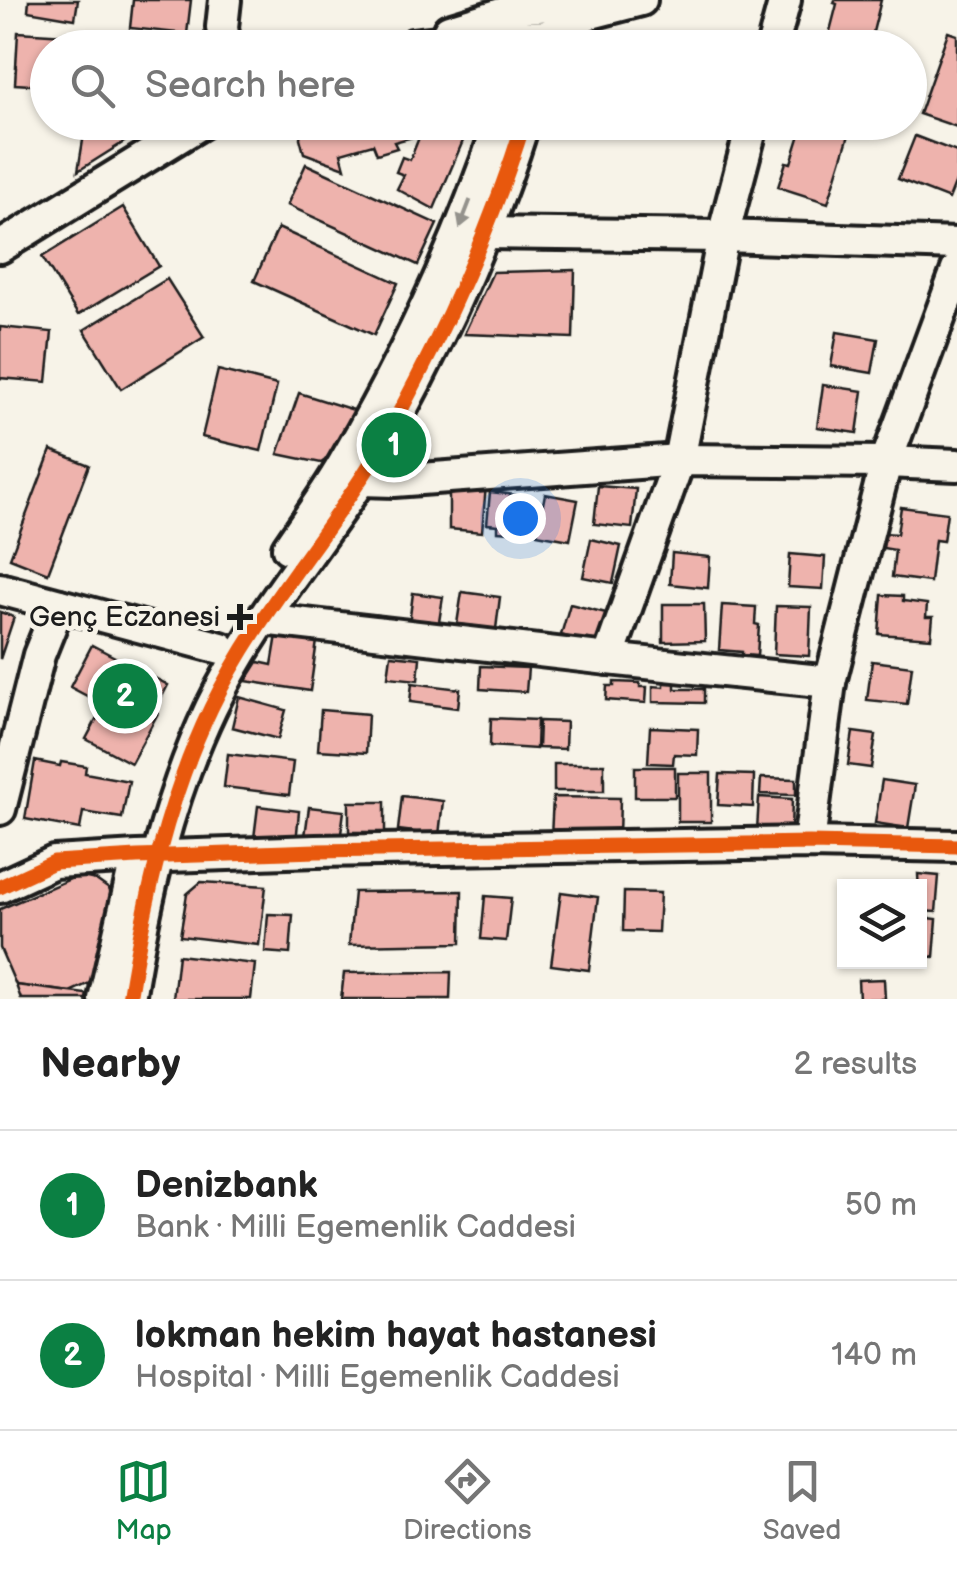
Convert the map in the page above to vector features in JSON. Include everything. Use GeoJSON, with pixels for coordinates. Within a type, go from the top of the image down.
{"type":"FeatureCollection","features":[{"type":"Feature","properties":{"kind":"street"},"geometry":{"type":"LineString","coordinates":[[222,30],[224,0]]}},
{"type":"Feature","properties":{"kind":"street"},"geometry":{"type":"LineString","coordinates":[[507,30],[641,0]]}},
{"type":"Feature","properties":{"kind":"street"},"geometry":{"type":"LineString","coordinates":[[776,30],[784,0]]}},
{"type":"Feature","properties":{"kind":"street"},"geometry":{"type":"LineString","coordinates":[[448,30],[462,24],[535,23]]}},
{"type":"Feature","properties":{"kind":"street"},"geometry":{"type":"LineString","coordinates":[[0,247],[174,140]]}},
{"type":"Feature","properties":{"kind":"street"},"geometry":{"type":"LineString","coordinates":[[104,999],[193,704],[222,648],[346,460],[455,241],[493,140]]}},
{"type":"Feature","properties":{"kind":"street"},"geometry":{"type":"LineString","coordinates":[[130,999],[147,856],[211,709],[262,618],[385,440],[486,233],[518,140]]}},
{"type":"Feature","properties":{"kind":"street"},"geometry":{"type":"LineString","coordinates":[[608,660],[679,460],[723,236],[748,140]]}},
{"type":"Feature","properties":{"kind":"street"},"geometry":{"type":"LineString","coordinates":[[486,233],[957,244]]}},
{"type":"Feature","properties":{"kind":"street"},"geometry":{"type":"LineString","coordinates":[[809,843],[830,682],[886,462],[957,270]]}},
{"type":"Feature","properties":{"kind":"street"},"geometry":{"type":"LineString","coordinates":[[361,480],[394,481],[679,460],[957,465]]}},
{"type":"Feature","properties":{"kind":"street"},"geometry":{"type":"LineString","coordinates":[[0,589],[222,648]]}},
{"type":"Feature","properties":{"kind":"street"},"geometry":{"type":"LineString","coordinates":[[0,809],[39,655],[59,605]]}},
{"type":"Feature","properties":{"kind":"street"},"geometry":{"type":"LineString","coordinates":[[262,618],[830,682]]}},
{"type":"Feature","properties":{"kind":"street"},"geometry":{"type":"LineString","coordinates":[[0,887],[54,862],[147,856],[809,843],[957,846]]}},
{"type":"Feature","properties":{"kind":"building"},"geometry":{"type":"Polygon","coordinates":[[[29,0],[78,0],[75,19],[28,11],[29,0]]]}},
{"type":"Feature","properties":{"kind":"building"},"geometry":{"type":"Polygon","coordinates":[[[133,0],[191,0],[187,30],[130,28],[133,0]]]}},
{"type":"Feature","properties":{"kind":"building"},"geometry":{"type":"Polygon","coordinates":[[[881,0],[874,30],[830,30],[837,4],[834,3],[881,0]]]}},
{"type":"Feature","properties":{"kind":"building"},"geometry":{"type":"Polygon","coordinates":[[[18,32],[30,33],[30,85],[15,84],[18,32]]]}},
{"type":"Feature","properties":{"kind":"building"},"geometry":{"type":"Polygon","coordinates":[[[948,32],[957,35],[957,127],[927,117],[927,91],[948,32]]]}},
{"type":"Feature","properties":{"kind":"building"},"geometry":{"type":"Polygon","coordinates":[[[83,140],[127,140],[78,171],[83,140]]]}},
{"type":"Feature","properties":{"kind":"building"},"geometry":{"type":"Polygon","coordinates":[[[301,140],[401,140],[394,142],[397,148],[377,154],[373,144],[341,153],[345,168],[304,153],[301,140]]]}},
{"type":"Feature","properties":{"kind":"building"},"geometry":{"type":"Polygon","coordinates":[[[418,140],[463,140],[434,209],[397,189],[404,175],[396,172],[402,157],[410,160],[418,140]]]}},
{"type":"Feature","properties":{"kind":"building"},"geometry":{"type":"Polygon","coordinates":[[[798,140],[847,140],[828,203],[778,187],[786,162],[791,163],[798,140]]]}},
{"type":"Feature","properties":{"kind":"building"},"geometry":{"type":"Polygon","coordinates":[[[913,140],[926,140],[957,152],[957,179],[949,199],[898,179],[913,140]]]}},
{"type":"Feature","properties":{"kind":"building"},"geometry":{"type":"Polygon","coordinates":[[[306,164],[437,224],[418,265],[287,205],[306,164]]]}},
{"type":"Feature","properties":{"kind":"building"},"geometry":{"type":"Polygon","coordinates":[[[123,207],[159,266],[78,315],[42,257],[123,207]]]}},
{"type":"Feature","properties":{"kind":"building"},"geometry":{"type":"Polygon","coordinates":[[[278,228],[398,283],[374,335],[254,281],[278,228]]]}},
{"type":"Feature","properties":{"kind":"building"},"geometry":{"type":"Polygon","coordinates":[[[575,270],[573,338],[464,334],[493,272],[575,270]]]}},
{"type":"Feature","properties":{"kind":"building"},"geometry":{"type":"Polygon","coordinates":[[[167,279],[204,337],[121,389],[84,330],[167,279]]]}},
{"type":"Feature","properties":{"kind":"building"},"geometry":{"type":"Polygon","coordinates":[[[0,327],[52,332],[47,382],[0,378],[0,327]]]}},
{"type":"Feature","properties":{"kind":"building"},"geometry":{"type":"Polygon","coordinates":[[[837,332],[878,339],[872,373],[831,366],[837,332]]]}},
{"type":"Feature","properties":{"kind":"building"},"geometry":{"type":"Polygon","coordinates":[[[218,370],[277,385],[261,451],[202,437],[218,370]]]}},
{"type":"Feature","properties":{"kind":"building"},"geometry":{"type":"Polygon","coordinates":[[[823,385],[863,391],[857,433],[817,427],[823,385]]]}},
{"type":"Feature","properties":{"kind":"building"},"geometry":{"type":"Polygon","coordinates":[[[299,393],[357,411],[337,452],[321,463],[278,454],[299,393]]]}},
{"type":"Feature","properties":{"kind":"building"},"geometry":{"type":"Polygon","coordinates":[[[51,450],[89,465],[48,573],[10,558],[51,450]]]}},
{"type":"Feature","properties":{"kind":"building"},"geometry":{"type":"Polygon","coordinates":[[[486,485],[482,532],[449,529],[449,488],[486,485]]]}},
{"type":"Feature","properties":{"kind":"building"},"geometry":{"type":"Polygon","coordinates":[[[598,486],[636,489],[632,528],[594,524],[598,486]]]}},
{"type":"Feature","properties":{"kind":"building"},"geometry":{"type":"Polygon","coordinates":[[[490,492],[525,496],[522,527],[498,531],[498,525],[487,524],[490,492]]]}},
{"type":"Feature","properties":{"kind":"building"},"geometry":{"type":"Polygon","coordinates":[[[545,494],[578,500],[570,540],[537,534],[545,494]]]}},
{"type":"Feature","properties":{"kind":"building"},"geometry":{"type":"Polygon","coordinates":[[[901,507],[947,513],[943,541],[935,540],[930,582],[892,577],[895,550],[883,548],[885,533],[897,534],[901,507]]]}},
{"type":"Feature","properties":{"kind":"building"},"geometry":{"type":"Polygon","coordinates":[[[591,539],[621,546],[613,583],[583,577],[591,539]]]}},
{"type":"Feature","properties":{"kind":"building"},"geometry":{"type":"Polygon","coordinates":[[[672,553],[710,557],[708,588],[670,584],[672,553]]]}},
{"type":"Feature","properties":{"kind":"building"},"geometry":{"type":"Polygon","coordinates":[[[790,554],[825,557],[823,589],[788,587],[790,554]]]}},
{"type":"Feature","properties":{"kind":"building"},"geometry":{"type":"Polygon","coordinates":[[[462,592],[500,597],[496,629],[457,624],[462,592]]]}},
{"type":"Feature","properties":{"kind":"building"},"geometry":{"type":"Polygon","coordinates":[[[413,593],[443,597],[438,628],[409,624],[413,593]]]}},
{"type":"Feature","properties":{"kind":"building"},"geometry":{"type":"Polygon","coordinates":[[[882,595],[903,596],[903,601],[927,604],[926,617],[933,617],[931,638],[879,634],[882,595]]]}},
{"type":"Feature","properties":{"kind":"building"},"geometry":{"type":"Polygon","coordinates":[[[570,604],[610,614],[601,646],[561,635],[570,604]]]}},
{"type":"Feature","properties":{"kind":"building"},"geometry":{"type":"Polygon","coordinates":[[[663,604],[704,604],[705,641],[663,642],[663,604]]]}},
{"type":"Feature","properties":{"kind":"building"},"geometry":{"type":"Polygon","coordinates":[[[722,605],[756,607],[757,656],[719,650],[722,605]]]}},
{"type":"Feature","properties":{"kind":"building"},"geometry":{"type":"Polygon","coordinates":[[[776,606],[811,607],[809,656],[774,654],[776,606]]]}},
{"type":"Feature","properties":{"kind":"building"},"geometry":{"type":"Polygon","coordinates":[[[0,612],[14,617],[0,659],[0,612]]]}},
{"type":"Feature","properties":{"kind":"building"},"geometry":{"type":"Polygon","coordinates":[[[277,635],[317,641],[310,691],[246,681],[258,662],[272,665],[277,635]]]}},
{"type":"Feature","properties":{"kind":"building"},"geometry":{"type":"Polygon","coordinates":[[[92,645],[168,685],[131,763],[86,739],[104,705],[70,687],[92,645]]]}},
{"type":"Feature","properties":{"kind":"building"},"geometry":{"type":"Polygon","coordinates":[[[391,655],[420,658],[418,680],[388,677],[391,655]]]}},
{"type":"Feature","properties":{"kind":"building"},"geometry":{"type":"Polygon","coordinates":[[[872,661],[912,666],[907,704],[867,700],[872,661]]]}},
{"type":"Feature","properties":{"kind":"building"},"geometry":{"type":"Polygon","coordinates":[[[481,666],[528,668],[526,692],[480,689],[481,666]]]}},
{"type":"Feature","properties":{"kind":"building"},"geometry":{"type":"Polygon","coordinates":[[[614,682],[647,687],[646,703],[606,700],[607,686],[614,686],[614,682]]]}},
{"type":"Feature","properties":{"kind":"building"},"geometry":{"type":"Polygon","coordinates":[[[412,683],[460,689],[458,708],[410,702],[412,683]]]}},
{"type":"Feature","properties":{"kind":"building"},"geometry":{"type":"Polygon","coordinates":[[[664,683],[675,683],[675,689],[704,689],[704,703],[653,702],[653,686],[664,687],[664,683]]]}},
{"type":"Feature","properties":{"kind":"building"},"geometry":{"type":"Polygon","coordinates":[[[239,697],[286,710],[278,739],[232,727],[239,697]]]}},
{"type":"Feature","properties":{"kind":"building"},"geometry":{"type":"Polygon","coordinates":[[[321,710],[368,714],[366,753],[318,750],[321,710]]]}},
{"type":"Feature","properties":{"kind":"building"},"geometry":{"type":"Polygon","coordinates":[[[491,718],[537,720],[536,749],[490,746],[491,718]]]}},
{"type":"Feature","properties":{"kind":"building"},"geometry":{"type":"Polygon","coordinates":[[[539,721],[566,722],[565,749],[538,748],[539,721]]]}},
{"type":"Feature","properties":{"kind":"building"},"geometry":{"type":"Polygon","coordinates":[[[650,727],[698,729],[697,755],[674,754],[673,764],[648,763],[650,727]]]}},
{"type":"Feature","properties":{"kind":"building"},"geometry":{"type":"Polygon","coordinates":[[[853,732],[876,735],[871,768],[848,765],[853,732]]]}},
{"type":"Feature","properties":{"kind":"building"},"geometry":{"type":"Polygon","coordinates":[[[228,754],[293,762],[289,795],[224,787],[228,754]]]}},
{"type":"Feature","properties":{"kind":"building"},"geometry":{"type":"Polygon","coordinates":[[[35,761],[86,766],[85,773],[129,781],[122,818],[83,812],[80,829],[25,819],[35,761]]]}},
{"type":"Feature","properties":{"kind":"building"},"geometry":{"type":"Polygon","coordinates":[[[554,764],[604,764],[604,791],[554,791],[554,764]]]}},
{"type":"Feature","properties":{"kind":"building"},"geometry":{"type":"Polygon","coordinates":[[[635,767],[675,767],[675,797],[635,797],[635,767]]]}},
{"type":"Feature","properties":{"kind":"building"},"geometry":{"type":"Polygon","coordinates":[[[678,773],[711,773],[711,822],[678,822],[678,773]]]}},
{"type":"Feature","properties":{"kind":"building"},"geometry":{"type":"Polygon","coordinates":[[[720,774],[754,775],[753,807],[718,805],[720,774]]]}},
{"type":"Feature","properties":{"kind":"building"},"geometry":{"type":"Polygon","coordinates":[[[761,778],[796,779],[796,795],[760,794],[761,778]]]}},
{"type":"Feature","properties":{"kind":"building"},"geometry":{"type":"Polygon","coordinates":[[[882,780],[915,785],[908,828],[875,823],[882,780]]]}},
{"type":"Feature","properties":{"kind":"building"},"geometry":{"type":"Polygon","coordinates":[[[402,796],[443,801],[439,835],[398,830],[402,796]]]}},
{"type":"Feature","properties":{"kind":"building"},"geometry":{"type":"Polygon","coordinates":[[[553,797],[620,798],[619,839],[551,837],[553,797]]]}},
{"type":"Feature","properties":{"kind":"building"},"geometry":{"type":"Polygon","coordinates":[[[759,797],[792,799],[791,832],[757,830],[759,797]]]}},
{"type":"Feature","properties":{"kind":"building"},"geometry":{"type":"Polygon","coordinates":[[[349,802],[385,802],[385,832],[349,832],[349,802]]]}},
{"type":"Feature","properties":{"kind":"building"},"geometry":{"type":"Polygon","coordinates":[[[258,806],[299,811],[296,843],[254,838],[258,806]]]}},
{"type":"Feature","properties":{"kind":"building"},"geometry":{"type":"Polygon","coordinates":[[[309,807],[344,811],[340,841],[305,836],[309,807]]]}},
{"type":"Feature","properties":{"kind":"building"},"geometry":{"type":"Polygon","coordinates":[[[918,874],[939,876],[936,912],[927,911],[927,879],[918,879],[918,874]]]}},
{"type":"Feature","properties":{"kind":"building"},"geometry":{"type":"Polygon","coordinates":[[[77,876],[96,880],[109,889],[116,906],[103,977],[70,992],[16,985],[0,948],[0,909],[77,876]]]}},
{"type":"Feature","properties":{"kind":"building"},"geometry":{"type":"Polygon","coordinates":[[[201,882],[266,886],[259,945],[180,936],[187,894],[201,882]]]}},
{"type":"Feature","properties":{"kind":"building"},"geometry":{"type":"Polygon","coordinates":[[[462,891],[461,943],[349,945],[354,892],[462,891]]]}},
{"type":"Feature","properties":{"kind":"building"},"geometry":{"type":"Polygon","coordinates":[[[561,892],[598,897],[589,970],[551,965],[561,892]]]}},
{"type":"Feature","properties":{"kind":"building"},"geometry":{"type":"Polygon","coordinates":[[[624,892],[660,893],[658,932],[623,931],[624,892]]]}},
{"type":"Feature","properties":{"kind":"building"},"geometry":{"type":"Polygon","coordinates":[[[485,896],[511,898],[506,941],[481,939],[485,896]]]}},
{"type":"Feature","properties":{"kind":"building"},"geometry":{"type":"Polygon","coordinates":[[[268,914],[293,915],[290,954],[265,952],[268,914]]]}},
{"type":"Feature","properties":{"kind":"building"},"geometry":{"type":"Polygon","coordinates":[[[927,918],[937,919],[934,957],[927,956],[927,918]]]}},
{"type":"Feature","properties":{"kind":"building"},"geometry":{"type":"Polygon","coordinates":[[[178,955],[255,964],[251,999],[173,999],[178,955]]]}},
{"type":"Feature","properties":{"kind":"building"},"geometry":{"type":"Polygon","coordinates":[[[451,972],[450,999],[341,999],[344,973],[451,972]]]}},
{"type":"Feature","properties":{"kind":"building"},"geometry":{"type":"Polygon","coordinates":[[[884,979],[885,999],[859,999],[858,980],[884,979]]]}},
{"type":"Feature","properties":{"kind":"building"},"geometry":{"type":"Polygon","coordinates":[[[16,985],[101,996],[101,999],[21,999],[16,985]]]}},
{"type":"Feature","properties":{"kind":"cycle path"},"geometry":{"type":"LineString","coordinates":[[129,999],[142,924],[170,814],[211,708],[244,648],[376,456],[396,419],[476,254],[518,140]]}},
{"type":"Feature","properties":{"kind":"cycle path"},"geometry":{"type":"LineString","coordinates":[[0,887],[54,862],[137,857],[809,843],[957,846]]}},
{"type":"Feature","properties":{"kind":"place","name":"Denizbank"},"geometry":{"type":"Point","coordinates":[394,445]}},
{"type":"Feature","properties":{"kind":"place","name":"Genç Eczanesi"},"geometry":{"type":"Point","coordinates":[240,617]}},
{"type":"Feature","properties":{"kind":"place","name":"lokman hekim hayat hastanesi"},"geometry":{"type":"Point","coordinates":[125,696]}}]}
